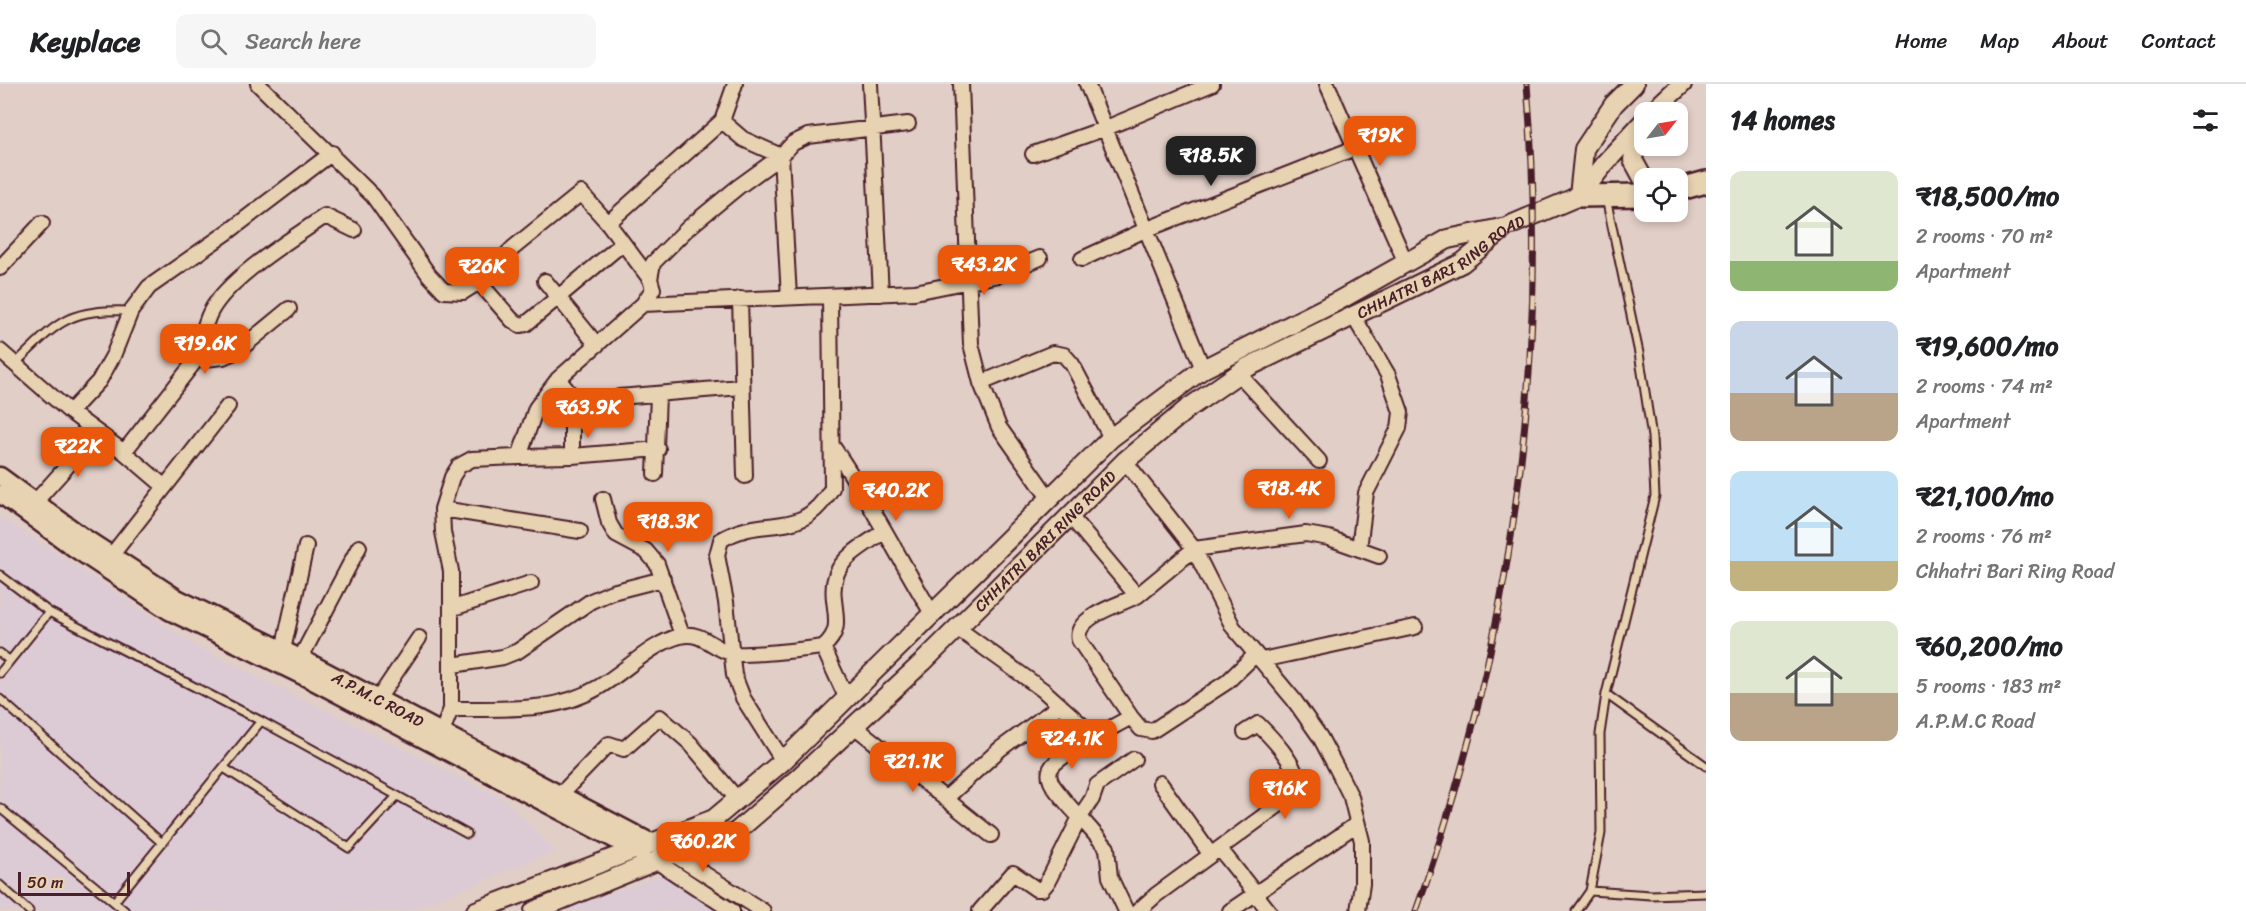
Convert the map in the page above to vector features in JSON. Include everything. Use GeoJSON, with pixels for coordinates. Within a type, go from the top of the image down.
{"type":"FeatureCollection","features":[{"type":"Feature","properties":{"kind":"main road"},"geometry":{"type":"LineString","coordinates":[[1579,196],[1584,149],[1614,104],[1634,84]]}},
{"type":"Feature","properties":{"kind":"main road"},"geometry":{"type":"LineString","coordinates":[[1663,102],[1682,84]]}},
{"type":"Feature","properties":{"kind":"main road"},"geometry":{"type":"LineString","coordinates":[[1579,196],[1634,133]]}},
{"type":"Feature","properties":{"kind":"main road"},"geometry":{"type":"LineString","coordinates":[[1634,151],[1636,168]]}},
{"type":"Feature","properties":{"kind":"main road"},"geometry":{"type":"LineString","coordinates":[[1688,187],[1706,182]]}},
{"type":"Feature","properties":{"kind":"main road"},"geometry":{"type":"LineString","coordinates":[[1579,196],[1634,195]]}},
{"type":"Feature","properties":{"kind":"main road","name":"CHHATRI BARI RING ROAD"},"geometry":{"type":"LineString","coordinates":[[534,911],[673,854],[705,847],[736,832],[854,726],[1125,462],[1187,409],[1238,373],[1462,263],[1506,227],[1579,196]]}},
{"type":"Feature","properties":{"kind":"main road"},"geometry":{"type":"LineString","coordinates":[[476,911],[714,819],[783,760],[847,699],[1111,438],[1203,369],[1338,301],[1448,239],[1506,227]]}},
{"type":"Feature","properties":{"kind":"street"},"geometry":{"type":"LineString","coordinates":[[258,84],[332,153],[373,196],[429,275],[444,291],[463,292],[478,282],[513,248],[581,193],[608,223],[650,279],[653,289],[643,304],[558,379],[536,408],[519,456]]}},
{"type":"Feature","properties":{"kind":"street"},"geometry":{"type":"LineString","coordinates":[[608,223],[722,121],[735,84]]}},
{"type":"Feature","properties":{"kind":"street"},"geometry":{"type":"LineString","coordinates":[[870,84],[880,294]]}},
{"type":"Feature","properties":{"kind":"street"},"geometry":{"type":"LineString","coordinates":[[961,84],[971,344],[981,383],[999,428],[1049,498]]}},
{"type":"Feature","properties":{"kind":"street"},"geometry":{"type":"LineString","coordinates":[[1087,84],[1203,369]]}},
{"type":"Feature","properties":{"kind":"street"},"geometry":{"type":"LineString","coordinates":[[1033,154],[1106,128],[1212,84]]}},
{"type":"Feature","properties":{"kind":"street"},"geometry":{"type":"LineString","coordinates":[[1327,84],[1406,263]]}},
{"type":"Feature","properties":{"kind":"street"},"geometry":{"type":"LineString","coordinates":[[722,121],[743,139],[781,156]]}},
{"type":"Feature","properties":{"kind":"street"},"geometry":{"type":"LineString","coordinates":[[650,279],[653,263],[688,228],[781,156],[793,143],[808,136],[873,126],[908,124]]}},
{"type":"Feature","properties":{"kind":"street"},"geometry":{"type":"LineString","coordinates":[[1082,260],[1145,230],[1355,148]]}},
{"type":"Feature","properties":{"kind":"street"},"geometry":{"type":"LineString","coordinates":[[70,412],[99,381],[113,357],[131,311],[149,287],[263,207],[332,153]]}},
{"type":"Feature","properties":{"kind":"street"},"geometry":{"type":"LineString","coordinates":[[781,156],[789,297]]}},
{"type":"Feature","properties":{"kind":"street"},"geometry":{"type":"LineString","coordinates":[[124,452],[196,360],[210,312],[222,294],[325,216],[354,230]]}},
{"type":"Feature","properties":{"kind":"street"},"geometry":{"type":"LineString","coordinates":[[0,268],[42,223]]}},
{"type":"Feature","properties":{"kind":"street"},"geometry":{"type":"LineString","coordinates":[[478,282],[512,320],[520,325],[532,321],[623,243]]}},
{"type":"Feature","properties":{"kind":"street"},"geometry":{"type":"LineString","coordinates":[[643,304],[932,290],[999,275],[1040,258]]}},
{"type":"Feature","properties":{"kind":"street"},"geometry":{"type":"LineString","coordinates":[[545,281],[597,345]]}},
{"type":"Feature","properties":{"kind":"street"},"geometry":{"type":"LineString","coordinates":[[783,760],[743,698],[734,675],[726,602],[717,555],[721,540],[738,529],[794,524],[808,517],[821,506],[832,488],[830,296]]}},
{"type":"Feature","properties":{"kind":"street"},"geometry":{"type":"LineString","coordinates":[[740,300],[745,476]]}},
{"type":"Feature","properties":{"kind":"street"},"geometry":{"type":"LineString","coordinates":[[196,360],[224,357],[239,350],[289,309]]}},
{"type":"Feature","properties":{"kind":"street"},"geometry":{"type":"LineString","coordinates":[[1354,317],[1388,375],[1401,412],[1399,428],[1376,468],[1366,493],[1359,549]]}},
{"type":"Feature","properties":{"kind":"street"},"geometry":{"type":"LineString","coordinates":[[0,351],[70,412],[124,452],[165,487]]}},
{"type":"Feature","properties":{"kind":"street"},"geometry":{"type":"LineString","coordinates":[[981,383],[1053,353],[1064,355],[1072,364],[1111,438]]}},
{"type":"Feature","properties":{"kind":"street"},"geometry":{"type":"LineString","coordinates":[[1238,373],[1319,461]]}},
{"type":"Feature","properties":{"kind":"street"},"geometry":{"type":"LineString","coordinates":[[558,379],[572,396],[572,456]]}},
{"type":"Feature","properties":{"kind":"street"},"geometry":{"type":"LineString","coordinates":[[619,397],[741,387]]}},
{"type":"Feature","properties":{"kind":"street"},"geometry":{"type":"LineString","coordinates":[[655,474],[658,394]]}},
{"type":"Feature","properties":{"kind":"street"},"geometry":{"type":"LineString","coordinates":[[111,556],[228,406]]}},
{"type":"Feature","properties":{"kind":"street"},"geometry":{"type":"LineString","coordinates":[[35,502],[97,433]]}},
{"type":"Feature","properties":{"kind":"street"},"geometry":{"type":"LineString","coordinates":[[833,447],[867,499],[883,532],[933,615]]}},
{"type":"Feature","properties":{"kind":"street"},"geometry":{"type":"LineString","coordinates":[[442,732],[451,709],[453,608],[451,571],[443,532],[442,509],[452,477],[459,466],[472,459],[572,456],[657,448]]}},
{"type":"Feature","properties":{"kind":"street"},"geometry":{"type":"LineString","coordinates":[[1125,462],[1194,549],[1233,627],[1320,737],[1351,797],[1362,841],[1362,884],[1358,911]]}},
{"type":"Feature","properties":{"kind":"street","name":"A.P.M.C ROAD"},"geometry":{"type":"LineString","coordinates":[[0,476],[111,556],[177,598],[300,658],[653,843],[763,911]]}},
{"type":"Feature","properties":{"kind":"street","name":"A.P.M.C ROAD"},"geometry":{"type":"LineString","coordinates":[[0,494],[74,548],[169,611],[309,679],[656,861],[727,909]]}},
{"type":"Feature","properties":{"kind":"street"},"geometry":{"type":"LineString","coordinates":[[603,499],[609,523],[616,535],[646,551],[663,579],[682,635]]}},
{"type":"Feature","properties":{"kind":"street"},"geometry":{"type":"LineString","coordinates":[[442,509],[580,531]]}},
{"type":"Feature","properties":{"kind":"street"},"geometry":{"type":"LineString","coordinates":[[1070,516],[1137,596]]}},
{"type":"Feature","properties":{"kind":"street"},"geometry":{"type":"LineString","coordinates":[[451,709],[539,708],[568,702],[598,687],[657,646],[682,635],[704,638],[731,653],[823,648],[833,639],[838,628],[833,596],[837,572],[849,558],[883,532]]}},
{"type":"Feature","properties":{"kind":"street"},"geometry":{"type":"LineString","coordinates":[[1379,556],[1329,538],[1306,534],[1194,549],[1137,596],[1098,614],[1080,627],[1079,640],[1131,717],[1142,729],[1152,731],[1227,682],[1259,657],[1415,627]]}},
{"type":"Feature","properties":{"kind":"street"},"geometry":{"type":"LineString","coordinates":[[283,650],[306,546]]}},
{"type":"Feature","properties":{"kind":"street"},"geometry":{"type":"LineString","coordinates":[[300,658],[359,547]]}},
{"type":"Feature","properties":{"kind":"street"},"geometry":{"type":"LineString","coordinates":[[453,664],[503,657],[518,651],[591,601],[612,592],[663,579]]}},
{"type":"Feature","properties":{"kind":"street"},"geometry":{"type":"LineString","coordinates":[[453,608],[531,582]]}},
{"type":"Feature","properties":{"kind":"street"},"geometry":{"type":"LineString","coordinates":[[957,628],[1060,705],[1084,727],[1088,734]]}},
{"type":"Feature","properties":{"kind":"street"},"geometry":{"type":"LineString","coordinates":[[378,699],[418,638]]}},
{"type":"Feature","properties":{"kind":"street"},"geometry":{"type":"LineString","coordinates":[[823,648],[847,699]]}},
{"type":"Feature","properties":{"kind":"street"},"geometry":{"type":"LineString","coordinates":[[945,799],[1000,748],[1060,705]]}},
{"type":"Feature","properties":{"kind":"street"},"geometry":{"type":"LineString","coordinates":[[560,795],[609,744],[624,749],[660,717],[690,743],[737,799]]}},
{"type":"Feature","properties":{"kind":"street"},"geometry":{"type":"LineString","coordinates":[[1088,734],[1107,730],[1131,717]]}},
{"type":"Feature","properties":{"kind":"street"},"geometry":{"type":"LineString","coordinates":[[1138,911],[1294,793],[1299,784],[1277,743],[1258,724],[1245,732]]}},
{"type":"Feature","properties":{"kind":"street"},"geometry":{"type":"LineString","coordinates":[[854,726],[991,835]]}},
{"type":"Feature","properties":{"kind":"street"},"geometry":{"type":"LineString","coordinates":[[1088,734],[1085,741],[1052,765],[1048,775],[1051,783],[1107,848],[1112,884],[1126,911]]}},
{"type":"Feature","properties":{"kind":"street"},"geometry":{"type":"LineString","coordinates":[[980,911],[1013,873],[1036,889],[1042,889],[1080,816],[1092,800],[1097,784],[1134,759]]}},
{"type":"Feature","properties":{"kind":"street"},"geometry":{"type":"LineString","coordinates":[[1160,783],[1216,852],[1255,892],[1269,911]]}},
{"type":"Feature","properties":{"kind":"street"},"geometry":{"type":"LineString","coordinates":[[1230,911],[1357,824]]}},
{"type":"Feature","properties":{"kind":"lane"},"geometry":{"type":"LineString","coordinates":[[1576,911],[1590,891],[1601,833],[1600,734],[1606,694],[1655,496],[1652,437],[1640,353],[1605,196]]}},
{"type":"Feature","properties":{"kind":"lane"},"geometry":{"type":"LineString","coordinates":[[15,364],[53,326],[65,318],[81,313],[131,311]]}},
{"type":"Feature","properties":{"kind":"lane"},"geometry":{"type":"LineString","coordinates":[[0,575],[49,612],[261,721],[467,834]]}},
{"type":"Feature","properties":{"kind":"lane"},"geometry":{"type":"LineString","coordinates":[[0,673],[49,612]]}},
{"type":"Feature","properties":{"kind":"lane"},"geometry":{"type":"LineString","coordinates":[[0,653],[9,660]]}},
{"type":"Feature","properties":{"kind":"lane"},"geometry":{"type":"LineString","coordinates":[[1606,694],[1706,766]]}},
{"type":"Feature","properties":{"kind":"lane"},"geometry":{"type":"LineString","coordinates":[[0,699],[162,843]]}},
{"type":"Feature","properties":{"kind":"lane"},"geometry":{"type":"LineString","coordinates":[[114,902],[261,721]]}},
{"type":"Feature","properties":{"kind":"lane"},"geometry":{"type":"LineString","coordinates":[[224,768],[349,848],[396,797]]}},
{"type":"Feature","properties":{"kind":"lane"},"geometry":{"type":"LineString","coordinates":[[0,808],[125,911]]}},
{"type":"Feature","properties":{"kind":"lane"},"geometry":{"type":"LineString","coordinates":[[0,885],[30,911]]}},
{"type":"Feature","properties":{"kind":"lane"},"geometry":{"type":"LineString","coordinates":[[1590,891],[1651,895],[1706,893]]}},
{"type":"Feature","properties":{"kind":"shaded area"},"geometry":{"type":"Polygon","coordinates":[[[0,516],[196,646],[504,799],[556,851],[409,911],[0,911],[0,516]]]}},
{"type":"Feature","properties":{"kind":"shaded area"},"geometry":{"type":"Polygon","coordinates":[[[670,872],[728,911],[559,911],[670,872]]]}},
{"type":"Feature","properties":{"kind":"railway"},"geometry":{"type":"LineString","coordinates":[[1416,911],[1449,811],[1477,710],[1499,607],[1516,504],[1527,399],[1533,294],[1533,189],[1527,84]]}}]}
